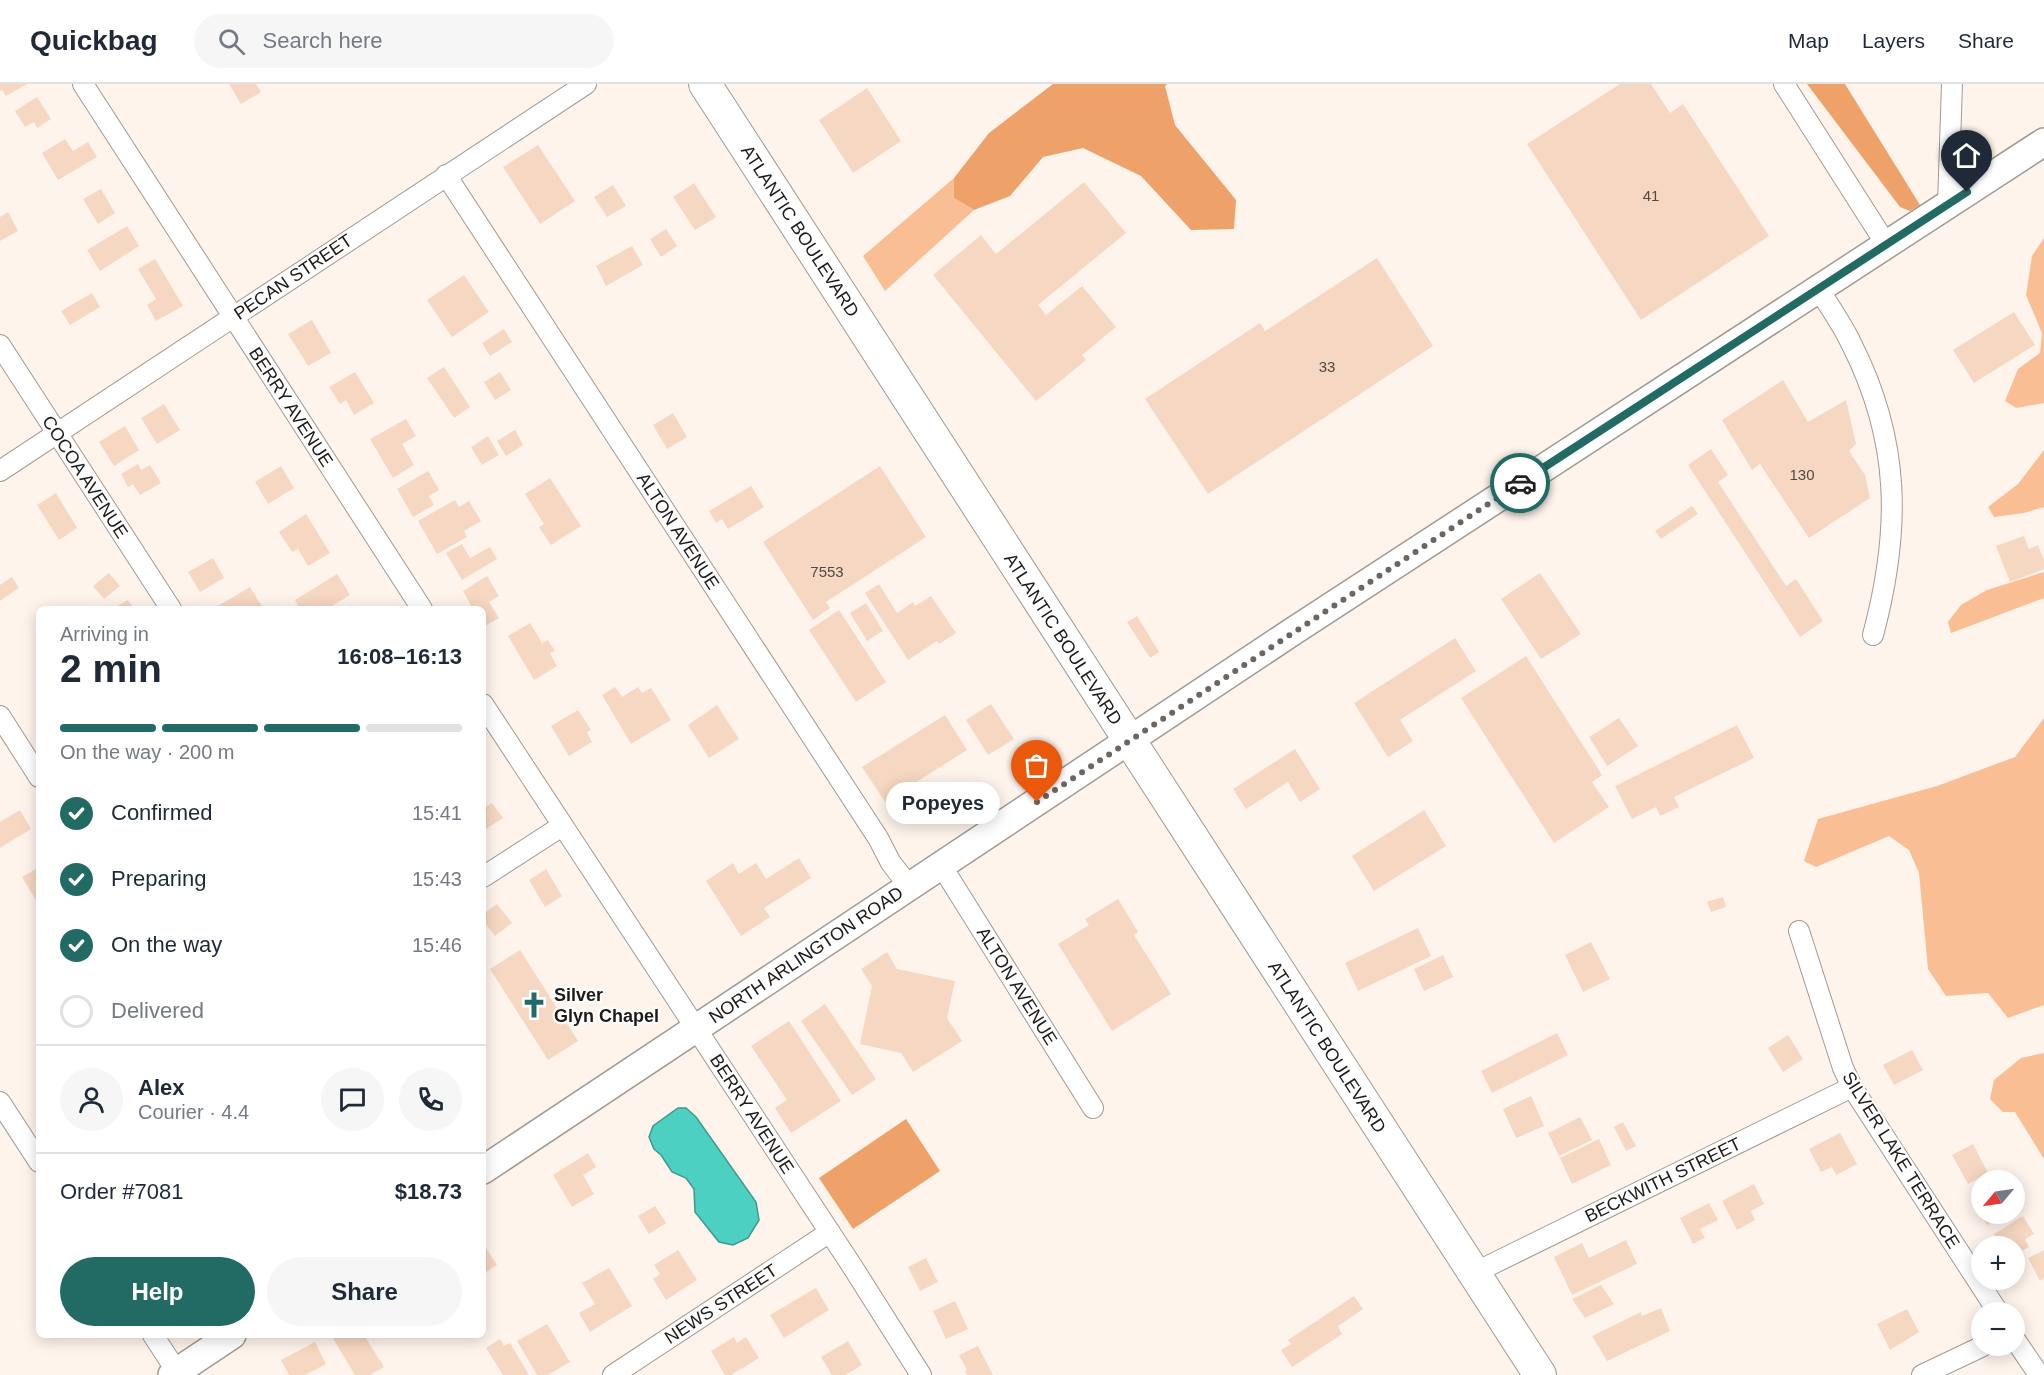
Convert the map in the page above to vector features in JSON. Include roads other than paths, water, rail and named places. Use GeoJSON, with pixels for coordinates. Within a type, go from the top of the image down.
{"type":"FeatureCollection","features":[{"type":"Feature","properties":{"kind":"main road","name":"ATLANTIC BOULEVARD"},"geometry":{"type":"LineString","coordinates":[[705,84],[1540,1375]]}},
{"type":"Feature","properties":{"kind":"main road","name":"NORTH ARLINGTON ROAD"},"geometry":{"type":"LineString","coordinates":[[486,1168],[1284,637],[2044,142]]}},
{"type":"Feature","properties":{"kind":"main road"},"geometry":{"type":"LineString","coordinates":[[176,1374],[228,1338]]}},
{"type":"Feature","properties":{"kind":"street","name":"BERRY AVENUE"},"geometry":{"type":"LineString","coordinates":[[83,84],[420,606]]}},
{"type":"Feature","properties":{"kind":"street","name":"PECAN STREET"},"geometry":{"type":"LineString","coordinates":[[0,471],[586,84]]}},
{"type":"Feature","properties":{"kind":"street"},"geometry":{"type":"LineString","coordinates":[[1784,84],[1886,244]]}},
{"type":"Feature","properties":{"kind":"street"},"geometry":{"type":"LineString","coordinates":[[1948,205],[1952,84]]}},
{"type":"Feature","properties":{"kind":"street","name":"ALTON AVENUE"},"geometry":{"type":"LineString","coordinates":[[446,175],[872,828],[891,863],[909,886]]}},
{"type":"Feature","properties":{"kind":"street"},"geometry":{"type":"LineString","coordinates":[[1818,288],[1851,341],[1869,382],[1884,436],[1893,488],[1892,538],[1884,593],[1873,635]]}},
{"type":"Feature","properties":{"kind":"street","name":"COCOA AVENUE"},"geometry":{"type":"LineString","coordinates":[[0,345],[169,606]]}},
{"type":"Feature","properties":{"kind":"street","name":"BERRY AVENUE"},"geometry":{"type":"LineString","coordinates":[[486,709],[830,1232],[921,1375]]}},
{"type":"Feature","properties":{"kind":"street"},"geometry":{"type":"LineString","coordinates":[[0,716],[36,772]]}},
{"type":"Feature","properties":{"kind":"street"},"geometry":{"type":"LineString","coordinates":[[486,875],[562,826]]}},
{"type":"Feature","properties":{"kind":"street","name":"ALTON AVENUE"},"geometry":{"type":"LineString","coordinates":[[941,865],[1093,1108]]}},
{"type":"Feature","properties":{"kind":"street","name":"SILVER LAKE TERRACE"},"geometry":{"type":"LineString","coordinates":[[1799,931],[1843,1068],[1852,1087],[1992,1302]]}},
{"type":"Feature","properties":{"kind":"street","name":"BECKWITH STREET"},"geometry":{"type":"LineString","coordinates":[[1474,1272],[1852,1087]]}},
{"type":"Feature","properties":{"kind":"street"},"geometry":{"type":"LineString","coordinates":[[0,1102],[36,1157]]}},
{"type":"Feature","properties":{"kind":"street","name":"NEWS STREET"},"geometry":{"type":"LineString","coordinates":[[613,1375],[830,1232]]}},
{"type":"Feature","properties":{"kind":"street"},"geometry":{"type":"LineString","coordinates":[[155,1338],[176,1374]]}},
{"type":"Feature","properties":{"kind":"street"},"geometry":{"type":"LineString","coordinates":[[1922,1375],[1971,1352]]}},
{"type":"Feature","properties":{"kind":"street"},"geometry":{"type":"LineString","coordinates":[[2025,1354],[2039,1375]]}},
{"type":"Feature","properties":{"kind":"water"},"geometry":{"type":"Polygon","coordinates":[[[678,1108],[686,1108],[696,1117],[756,1202],[759,1220],[748,1238],[733,1245],[719,1242],[695,1212],[694,1189],[686,1178],[672,1172],[661,1155],[654,1149],[649,1137],[653,1126],[678,1108]]]}},
{"type":"Feature","properties":{"kind":"place","name":"Popeyes"},"geometry":{"type":"Point","coordinates":[1037,802]}},
{"type":"Feature","properties":{"kind":"place","name":"Silver Glyn Chapel"},"geometry":{"type":"Point","coordinates":[534,1005]}}]}
